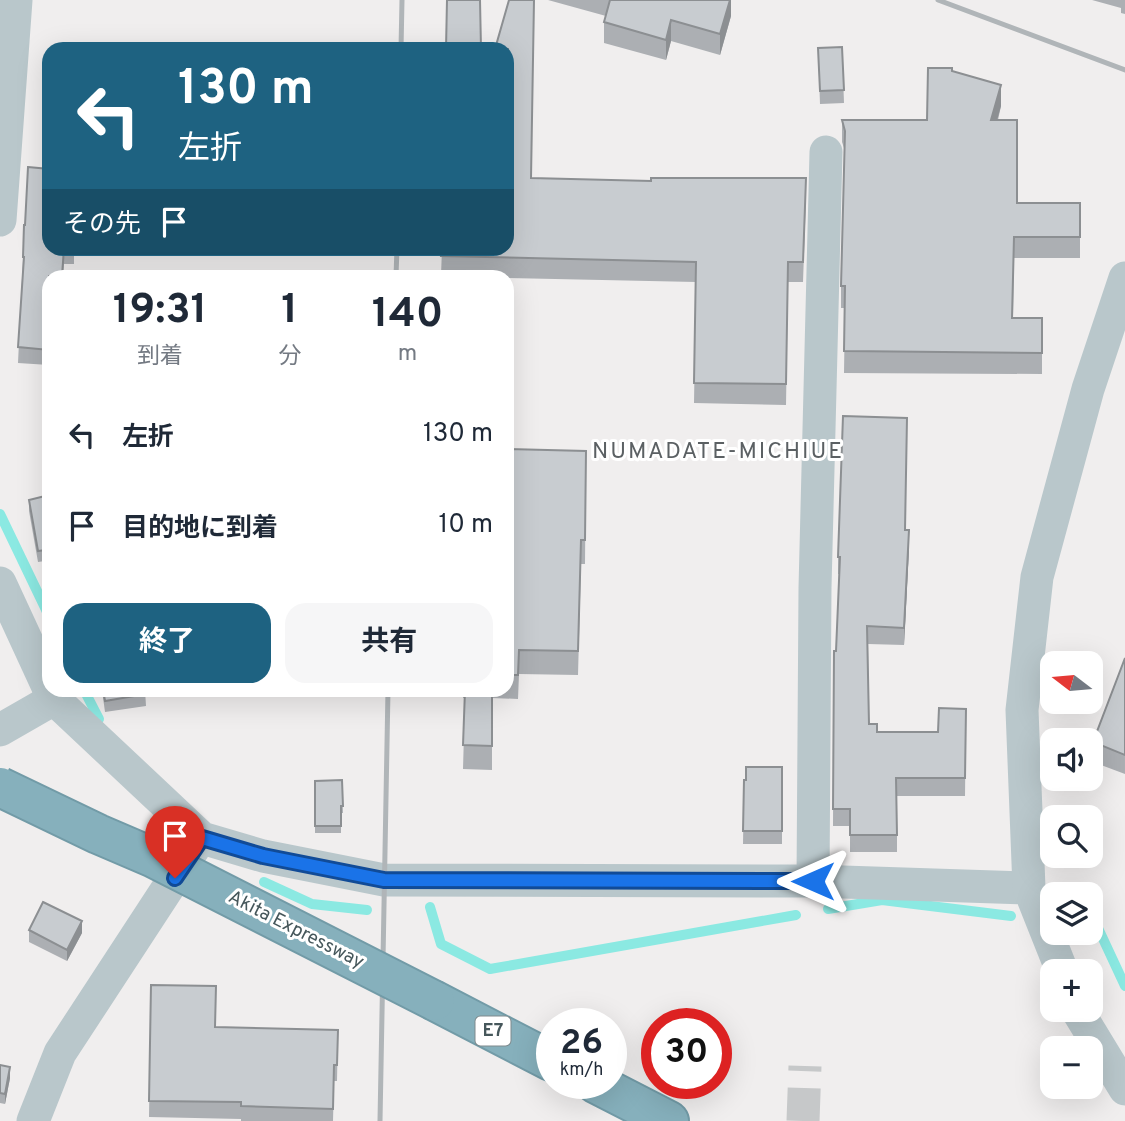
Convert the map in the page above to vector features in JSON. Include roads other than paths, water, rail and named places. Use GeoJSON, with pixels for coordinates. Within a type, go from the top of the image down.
{"type":"FeatureCollection","features":[{"type":"Feature","properties":{"kind":"highway","name":"Akita Expressway"},"geometry":{"type":"LineString","coordinates":[[0,787],[154,858],[536,1053]]}},
{"type":"Feature","properties":{"kind":"highway"},"geometry":{"type":"LineString","coordinates":[[626,1099],[669,1121]]}},
{"type":"Feature","properties":{"kind":"street"},"geometry":{"type":"LineString","coordinates":[[0,219],[16,0]]}},
{"type":"Feature","properties":{"kind":"street"},"geometry":{"type":"LineString","coordinates":[[813,881],[815,588],[826,152]]}},
{"type":"Feature","properties":{"kind":"street"},"geometry":{"type":"LineString","coordinates":[[1057,959],[1029,888],[1022,710],[1037,576],[1088,389],[1125,278]]}},
{"type":"Feature","properties":{"kind":"street"},"geometry":{"type":"LineString","coordinates":[[0,583],[42,674]]}},
{"type":"Feature","properties":{"kind":"street"},"geometry":{"type":"LineString","coordinates":[[0,730],[45,697]]}},
{"type":"Feature","properties":{"kind":"street"},"geometry":{"type":"LineString","coordinates":[[55,697],[202,838],[263,856],[384,880],[813,881],[1029,888]]}},
{"type":"Feature","properties":{"kind":"street"},"geometry":{"type":"LineString","coordinates":[[33,1121],[60,1053],[202,838]]}},
{"type":"Feature","properties":{"kind":"street"},"geometry":{"type":"LineString","coordinates":[[1084,1022],[1125,1089]]}},
{"type":"Feature","properties":{"kind":"waterway"},"geometry":{"type":"LineString","coordinates":[[0,514],[42,601]]}},
{"type":"Feature","properties":{"kind":"waterway"},"geometry":{"type":"LineString","coordinates":[[88,697],[99,719]]}},
{"type":"Feature","properties":{"kind":"waterway"},"geometry":{"type":"LineString","coordinates":[[264,882],[312,904],[367,910]]}},
{"type":"Feature","properties":{"kind":"waterway"},"geometry":{"type":"LineString","coordinates":[[828,909],[882,900],[1011,916]]}},
{"type":"Feature","properties":{"kind":"waterway"},"geometry":{"type":"LineString","coordinates":[[430,907],[441,944],[490,969],[796,915]]}},
{"type":"Feature","properties":{"kind":"waterway"},"geometry":{"type":"LineString","coordinates":[[1103,939],[1125,986]]}},
{"type":"Feature","properties":{"kind":"tunnel"},"geometry":{"type":"LineString","coordinates":[[803,1121],[805,1066]]}},
{"type":"Feature","properties":{"kind":"railway"},"geometry":{"type":"LineString","coordinates":[[401,42],[402,0]]}},
{"type":"Feature","properties":{"kind":"railway"},"geometry":{"type":"LineString","coordinates":[[938,0],[1125,70]]}},
{"type":"Feature","properties":{"kind":"railway"},"geometry":{"type":"LineString","coordinates":[[396,270],[397,256]]}},
{"type":"Feature","properties":{"kind":"railway"},"geometry":{"type":"LineString","coordinates":[[380,1121],[388,697]]}},
{"type":"Feature","properties":{"kind":"district","name":"NUMADATE-MICHIUE"},"geometry":{"type":"Point","coordinates":[718,452]}}]}
